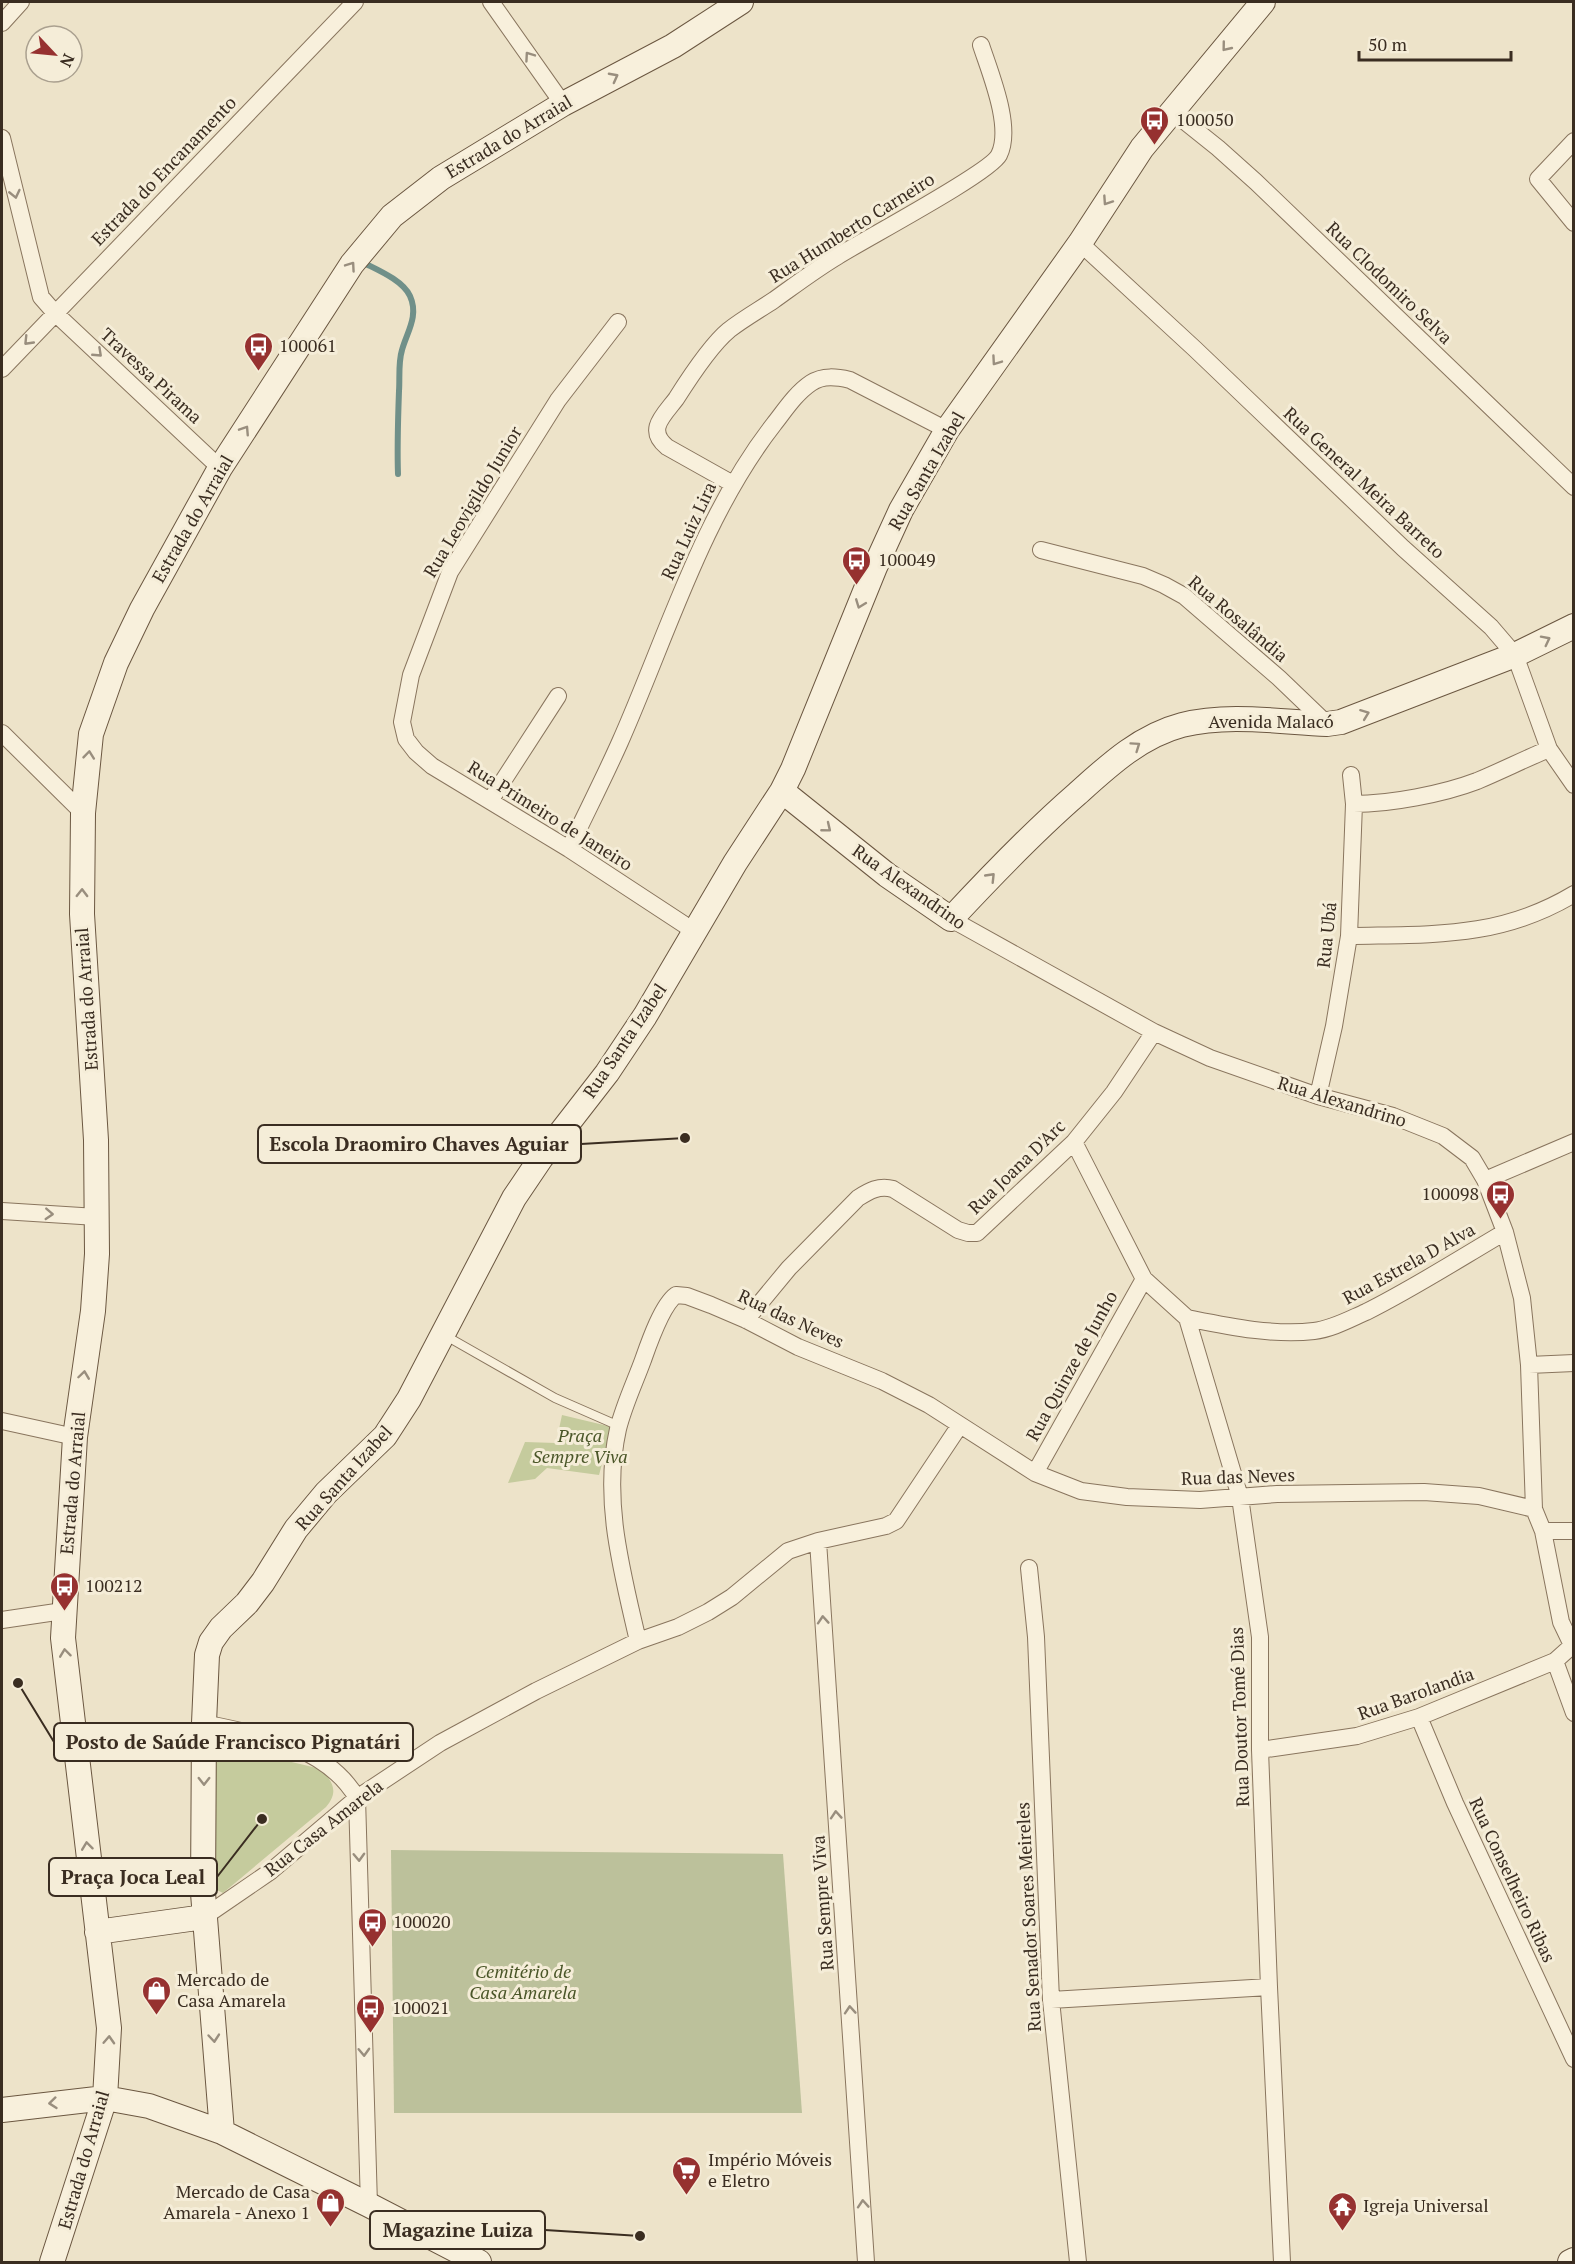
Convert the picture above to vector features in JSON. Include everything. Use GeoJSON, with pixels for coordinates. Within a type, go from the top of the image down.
{"type":"FeatureCollection","features":[{"type":"Feature","properties":{"kind":"street"},"geometry":{"type":"LineString","coordinates":[[2,23],[21,2]]}},
{"type":"Feature","properties":{"kind":"street","name":"Estrada do Encanamento"},"geometry":{"type":"LineString","coordinates":[[2,369],[355,2]]}},
{"type":"Feature","properties":{"kind":"street"},"geometry":{"type":"LineString","coordinates":[[491,2],[563,104]]}},
{"type":"Feature","properties":{"kind":"street","name":"Estrada do Arraial"},"geometry":{"type":"LineString","coordinates":[[52,2262],[105,2098],[109,2028],[63,1638],[75,1437],[93,1311],[97,1217],[96,1140],[82,914],[83,813],[91,734],[116,663],[142,609],[220,468],[352,264],[392,216],[441,178],[563,104],[673,46],[741,2]]}},
{"type":"Feature","properties":{"kind":"street","name":"Rua Santa Izabel"},"geometry":{"type":"LineString","coordinates":[[222,2132],[204,1917],[204,1723],[207,1655],[211,1642],[263,1582],[308,1514],[326,1493],[385,1436],[410,1399],[513,1198],[548,1148],[607,1073],[645,1016],[735,863],[782,791],[793,769],[874,567],[900,510],[947,430],[1080,243],[1142,148],[1263,2]]}},
{"type":"Feature","properties":{"kind":"street","name":"Rua Humberto Carneiro"},"geometry":{"type":"LineString","coordinates":[[733,484],[667,447],[658,440],[657,425],[687,382],[728,331],[836,257],[961,184],[996,159],[1003,142],[1004,130],[993,82],[981,45]]}},
{"type":"Feature","properties":{"kind":"street","name":"Rua Clodomiro Selva"},"geometry":{"type":"LineString","coordinates":[[1173,112],[1256,182],[1574,487]]}},
{"type":"Feature","properties":{"kind":"street","name":"Travessa Pirama"},"geometry":{"type":"LineString","coordinates":[[2,138],[41,297],[55,313],[220,468]]}},
{"type":"Feature","properties":{"kind":"street"},"geometry":{"type":"LineString","coordinates":[[1574,141],[1538,179],[1574,223]]}},
{"type":"Feature","properties":{"kind":"street","name":"Rua General Meira Barreto"},"geometry":{"type":"LineString","coordinates":[[1080,243],[1195,349],[1403,548],[1491,627],[1515,655],[1549,749],[1574,785]]}},
{"type":"Feature","properties":{"kind":"street","name":"Rua Leovigildo Junior"},"geometry":{"type":"LineString","coordinates":[[402,722],[411,675],[450,572],[558,400],[618,322]]}},
{"type":"Feature","properties":{"kind":"street","name":"Rua Luiz Lira"},"geometry":{"type":"LineString","coordinates":[[569,849],[620,742],[676,606],[733,484],[752,453],[796,396],[812,383],[825,378],[836,377],[850,380],[947,430]]}},
{"type":"Feature","properties":{"kind":"street","name":"Rua Rosalândia"},"geometry":{"type":"LineString","coordinates":[[1041,550],[1143,576],[1184,597],[1279,678],[1327,724]]}},
{"type":"Feature","properties":{"kind":"street","name":"Avenida Malacó"},"geometry":{"type":"LineString","coordinates":[[951,919],[1047,820],[1111,764],[1149,737],[1183,725],[1224,719],[1327,724],[1354,718],[1515,655],[1574,626]]}},
{"type":"Feature","properties":{"kind":"street"},"geometry":{"type":"LineString","coordinates":[[490,801],[558,696]]}},
{"type":"Feature","properties":{"kind":"street","name":"Rua Primeiro de Janeiro"},"geometry":{"type":"LineString","coordinates":[[402,722],[405,739],[432,766],[569,849],[694,931]]}},
{"type":"Feature","properties":{"kind":"street"},"geometry":{"type":"LineString","coordinates":[[2,733],[83,813]]}},
{"type":"Feature","properties":{"kind":"street"},"geometry":{"type":"LineString","coordinates":[[1354,804],[1369,804],[1418,796],[1475,781],[1549,749]]}},
{"type":"Feature","properties":{"kind":"street","name":"Rua Ubá"},"geometry":{"type":"LineString","coordinates":[[1318,1096],[1334,1026],[1349,936],[1354,804],[1351,775]]}},
{"type":"Feature","properties":{"kind":"street","name":"Rua Alexandrino"},"geometry":{"type":"LineString","coordinates":[[782,791],[886,875],[951,919],[1154,1032],[1210,1058],[1318,1096],[1393,1116],[1443,1136],[1472,1158],[1485,1180],[1505,1232],[1522,1298],[1529,1365],[1534,1509],[1543,1531],[1561,1622],[1573,1644]]}},
{"type":"Feature","properties":{"kind":"street"},"geometry":{"type":"LineString","coordinates":[[1349,936],[1459,933],[1486,929],[1517,921],[1574,894]]}},
{"type":"Feature","properties":{"kind":"street","name":"Rua Joana D'Arc"},"geometry":{"type":"LineString","coordinates":[[746,1320],[797,1261],[867,1191],[880,1188],[892,1189],[958,1230],[977,1233],[1074,1142],[1114,1092],[1154,1032]]}},
{"type":"Feature","properties":{"kind":"street"},"geometry":{"type":"LineString","coordinates":[[1074,1142],[1144,1279],[1187,1318]]}},
{"type":"Feature","properties":{"kind":"street"},"geometry":{"type":"LineString","coordinates":[[1485,1180],[1574,1142]]}},
{"type":"Feature","properties":{"kind":"street"},"geometry":{"type":"LineString","coordinates":[[2,1211],[97,1217]]}},
{"type":"Feature","properties":{"kind":"street","name":"Rua Estrela D Alva"},"geometry":{"type":"LineString","coordinates":[[1187,1318],[1221,1325],[1293,1332],[1317,1331],[1343,1323],[1394,1298],[1505,1232]]}},
{"type":"Feature","properties":{"kind":"street","name":"Rua Quinze de Junho"},"geometry":{"type":"LineString","coordinates":[[1035,1473],[1144,1279]]}},
{"type":"Feature","properties":{"kind":"street","name":"Rua das Neves"},"geometry":{"type":"LineString","coordinates":[[619,1426],[646,1350],[668,1304],[676,1295],[687,1296],[746,1320],[798,1347],[882,1381],[929,1405],[1035,1473],[1081,1491],[1127,1497],[1200,1500],[1424,1492],[1479,1496],[1534,1509]]}},
{"type":"Feature","properties":{"kind":"street","name":"Rua Doutor Tomé Dias"},"geometry":{"type":"LineString","coordinates":[[1187,1318],[1240,1497],[1260,1637],[1260,1750],[1282,2262]]}},
{"type":"Feature","properties":{"kind":"street"},"geometry":{"type":"LineString","coordinates":[[1529,1365],[1574,1363]]}},
{"type":"Feature","properties":{"kind":"street"},"geometry":{"type":"LineString","coordinates":[[2,1421],[75,1437]]}},
{"type":"Feature","properties":{"kind":"street"},"geometry":{"type":"LineString","coordinates":[[818,1541],[869,1530],[896,1521],[960,1425]]}},
{"type":"Feature","properties":{"kind":"street"},"geometry":{"type":"LineString","coordinates":[[619,1426],[611,1478],[612,1505],[619,1559],[638,1641]]}},
{"type":"Feature","properties":{"kind":"street"},"geometry":{"type":"LineString","coordinates":[[1543,1531],[1574,1531]]}},
{"type":"Feature","properties":{"kind":"street","name":"Rua Casa Amarela"},"geometry":{"type":"LineString","coordinates":[[97,1932],[204,1917],[271,1871],[357,1798],[440,1743],[536,1690],[638,1641],[678,1627],[708,1612],[732,1596],[788,1551],[818,1541]]}},
{"type":"Feature","properties":{"kind":"street","name":"Rua Sempre Viva"},"geometry":{"type":"LineString","coordinates":[[818,1541],[867,2262]]}},
{"type":"Feature","properties":{"kind":"street","name":"Rua Senador Soares Meireles"},"geometry":{"type":"LineString","coordinates":[[1029,1568],[1036,1637],[1051,2000],[1078,2262]]}},
{"type":"Feature","properties":{"kind":"street"},"geometry":{"type":"LineString","coordinates":[[2,1620],[63,1611]]}},
{"type":"Feature","properties":{"kind":"street","name":"Rua Barolandia"},"geometry":{"type":"LineString","coordinates":[[1260,1750],[1357,1736],[1419,1717],[1555,1661],[1573,1644]]}},
{"type":"Feature","properties":{"kind":"street"},"geometry":{"type":"LineString","coordinates":[[1555,1661],[1574,1713]]}},
{"type":"Feature","properties":{"kind":"street","name":"Rua Conselheiro Ribas"},"geometry":{"type":"LineString","coordinates":[[1419,1717],[1455,1803],[1574,2059]]}},
{"type":"Feature","properties":{"kind":"street"},"geometry":{"type":"LineString","coordinates":[[204,1723],[269,1737],[300,1749],[340,1776],[357,1798],[369,2205]]}},
{"type":"Feature","properties":{"kind":"street"},"geometry":{"type":"LineString","coordinates":[[1051,2000],[1269,1987]]}},
{"type":"Feature","properties":{"kind":"street"},"geometry":{"type":"LineString","coordinates":[[2,2110],[105,2098],[149,2106],[222,2132],[478,2262]]}},
{"type":"Feature","properties":{"kind":"lane"},"geometry":{"type":"LineString","coordinates":[[443,1334],[555,1398],[619,1426]]}},
{"type":"Feature","properties":{"kind":"green space","name":"Praça Sempre Viva"},"geometry":{"type":"Polygon","coordinates":[[[562,1415],[612,1427],[599,1475],[547,1468],[535,1479],[508,1483],[525,1442],[556,1443],[562,1415]]]}},
{"type":"Feature","properties":{"kind":"green space"},"geometry":{"type":"Polygon","coordinates":[[[221,1745],[321,1769],[333,1787],[332,1797],[326,1807],[223,1893],[215,1889],[214,1753],[221,1745]]]}},
{"type":"Feature","properties":{"kind":"green space","name":"Cemitério de Casa Amarela"},"geometry":{"type":"Polygon","coordinates":[[[391,1850],[783,1854],[802,2113],[394,2113],[391,1850]]]}},
{"type":"Feature","properties":{"kind":"waterway"},"geometry":{"type":"LineString","coordinates":[[366,264],[391,277],[402,286],[410,296],[412,303],[413,317],[400,360],[398,474]]}},
{"type":"Feature","properties":{"kind":"place","name":"100050"},"geometry":{"type":"Point","coordinates":[1155,146]}},
{"type":"Feature","properties":{"kind":"place","name":"100061"},"geometry":{"type":"Point","coordinates":[258,372]}},
{"type":"Feature","properties":{"kind":"place","name":"100049"},"geometry":{"type":"Point","coordinates":[857,586]}},
{"type":"Feature","properties":{"kind":"place","name":"Escola Draomiro Chaves Aguiar"},"geometry":{"type":"Point","coordinates":[685,1138]}},
{"type":"Feature","properties":{"kind":"place","name":"100098"},"geometry":{"type":"Point","coordinates":[1500,1220]}},
{"type":"Feature","properties":{"kind":"place","name":"100212"},"geometry":{"type":"Point","coordinates":[64,1612]}},
{"type":"Feature","properties":{"kind":"place","name":"Posto de Saúde Francisco Pignatári"},"geometry":{"type":"Point","coordinates":[18,1683]}},
{"type":"Feature","properties":{"kind":"place","name":"Praça Joca Leal"},"geometry":{"type":"Point","coordinates":[262,1819]}},
{"type":"Feature","properties":{"kind":"place","name":"100020"},"geometry":{"type":"Point","coordinates":[372,1948]}},
{"type":"Feature","properties":{"kind":"place","name":"Mercado de Casa Amarela"},"geometry":{"type":"Point","coordinates":[156,2016]}},
{"type":"Feature","properties":{"kind":"place","name":"100021"},"geometry":{"type":"Point","coordinates":[371,2034]}},
{"type":"Feature","properties":{"kind":"place","name":"Império Móveis e Eletro"},"geometry":{"type":"Point","coordinates":[687,2196]}},
{"type":"Feature","properties":{"kind":"place","name":"Mercado de Casa Amarela - Anexo 1"},"geometry":{"type":"Point","coordinates":[331,2228]}},
{"type":"Feature","properties":{"kind":"place","name":"Igreja Universal"},"geometry":{"type":"Point","coordinates":[1342,2232]}},
{"type":"Feature","properties":{"kind":"place","name":"Magazine Luiza"},"geometry":{"type":"Point","coordinates":[640,2236]}}]}
